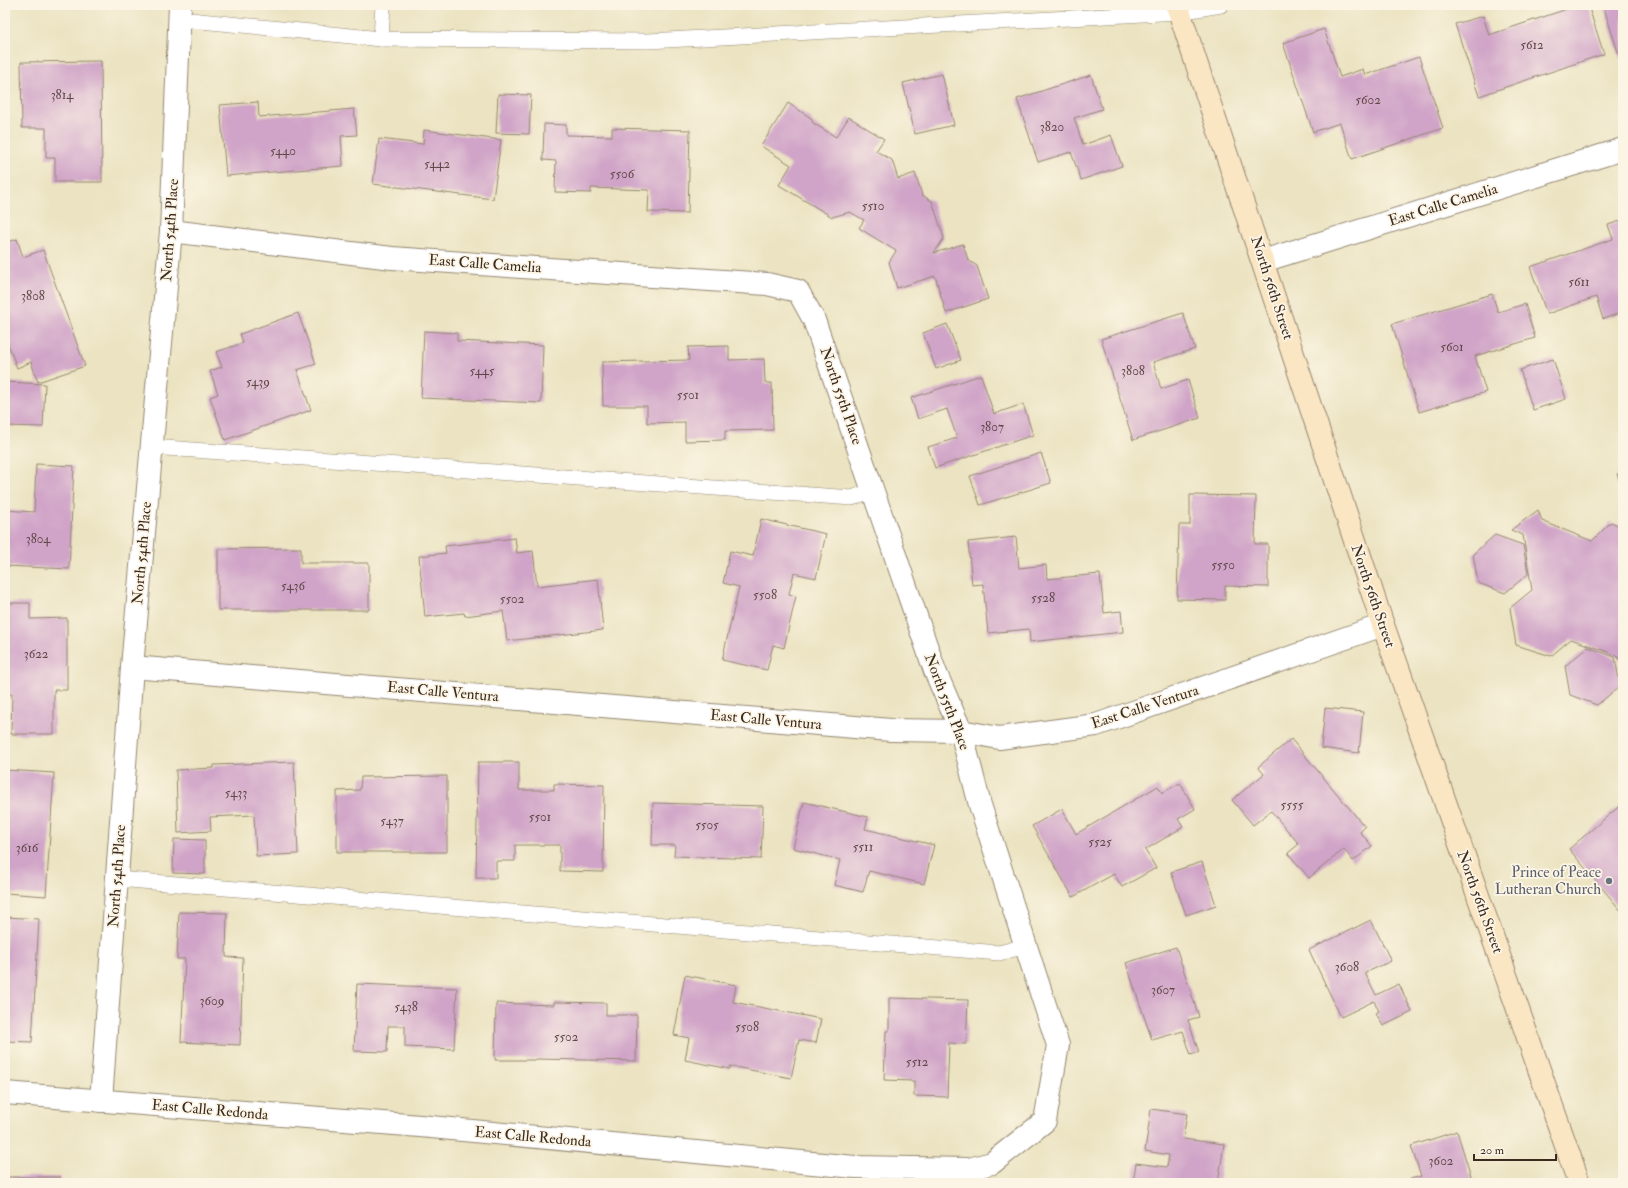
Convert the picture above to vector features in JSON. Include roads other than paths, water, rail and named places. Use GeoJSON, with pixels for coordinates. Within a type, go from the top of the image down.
{"type":"FeatureCollection","features":[{"type":"Feature","properties":{"kind":"main road","name":"North 56th Street"},"geometry":{"type":"LineString","coordinates":[[1178,8],[1383,625],[1579,1183]]}},
{"type":"Feature","properties":{"kind":"street","name":"North 54th Place"},"geometry":{"type":"LineString","coordinates":[[101,1101],[132,667],[171,231],[180,12]]}},
{"type":"Feature","properties":{"kind":"street","name":"East Calle Camelia"},"geometry":{"type":"LineString","coordinates":[[1263,261],[1623,149]]}},
{"type":"Feature","properties":{"kind":"street","name":"East Calle Camelia"},"geometry":{"type":"LineString","coordinates":[[171,231],[392,258],[767,284],[798,291]]}},
{"type":"Feature","properties":{"kind":"street","name":"North 55th Place"},"geometry":{"type":"LineString","coordinates":[[798,291],[814,320],[935,671],[961,731],[980,805],[1058,1045],[1045,1121]]}},
{"type":"Feature","properties":{"kind":"street","name":"East Calle Ventura"},"geometry":{"type":"LineString","coordinates":[[132,667],[891,730],[961,731],[999,738],[1096,725],[1383,625]]}},
{"type":"Feature","properties":{"kind":"street","name":"East Calle Redonda"},"geometry":{"type":"LineString","coordinates":[[5,1093],[420,1126],[856,1167],[969,1169],[992,1163],[1045,1121]]}},
{"type":"Feature","properties":{"kind":"lane"},"geometry":{"type":"LineString","coordinates":[[381,39],[383,5]]}},
{"type":"Feature","properties":{"kind":"lane"},"geometry":{"type":"LineString","coordinates":[[180,12],[381,39],[648,41],[1220,5]]}},
{"type":"Feature","properties":{"kind":"lane"},"geometry":{"type":"LineString","coordinates":[[152,447],[852,498],[873,490]]}},
{"type":"Feature","properties":{"kind":"lane"},"geometry":{"type":"LineString","coordinates":[[117,878],[998,953],[1026,946]]}},
{"type":"Feature","properties":{"kind":"place","name":"Prince of Peace Lutheran Church"},"geometry":{"type":"Point","coordinates":[1609,881]}}]}
